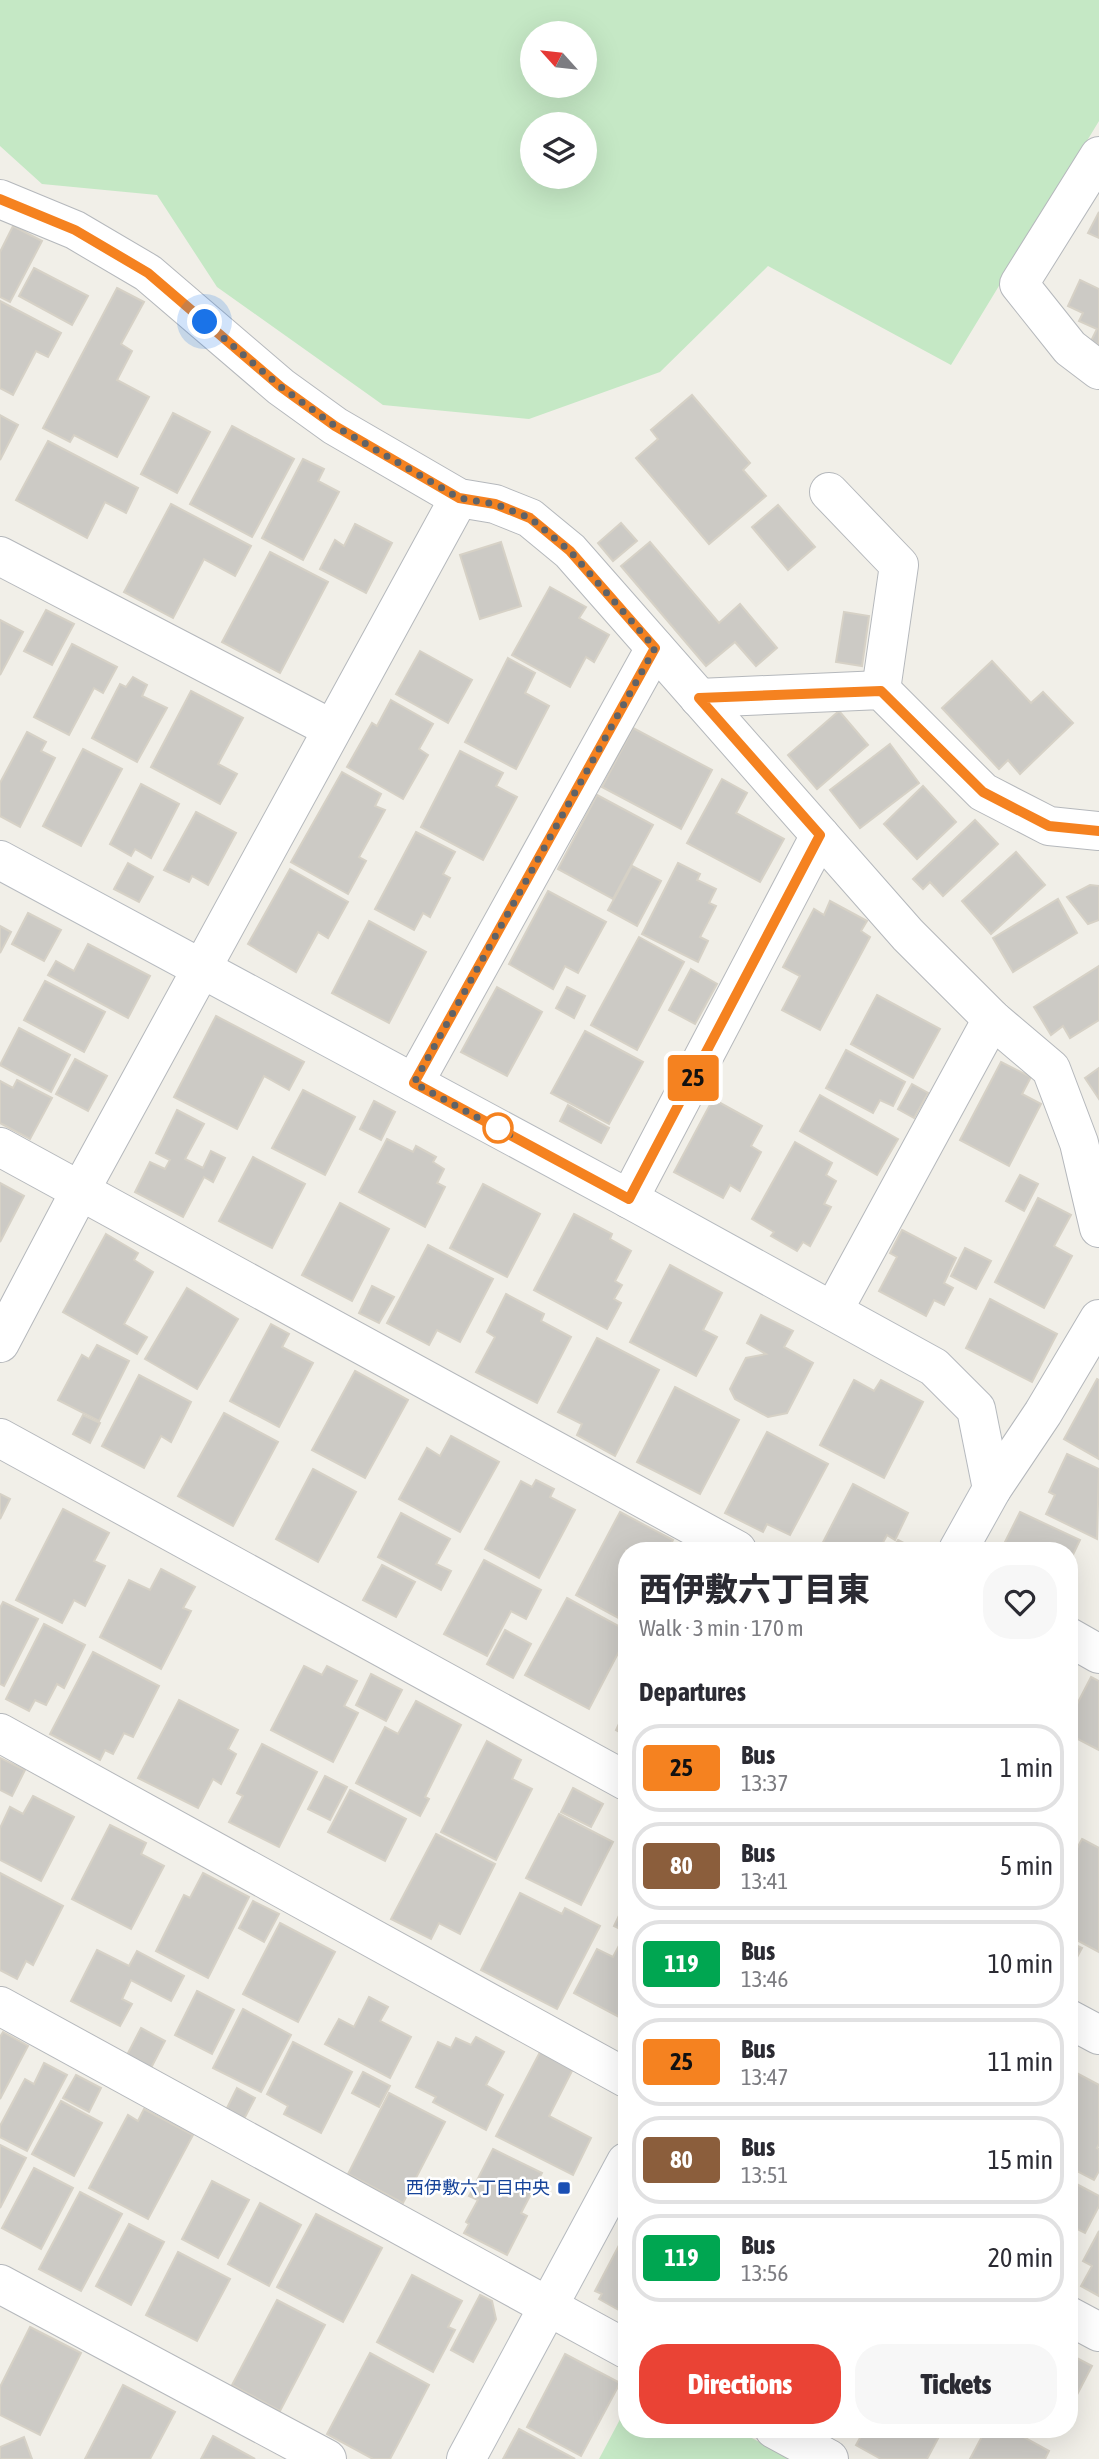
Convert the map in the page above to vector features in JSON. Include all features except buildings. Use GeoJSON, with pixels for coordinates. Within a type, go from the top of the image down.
{"type":"FeatureCollection","features":[{"type":"Feature","properties":{"kind":"street"},"geometry":{"type":"LineString","coordinates":[[1099,156],[1019,284],[1070,348],[1099,370]]}},
{"type":"Feature","properties":{"kind":"street"},"geometry":{"type":"LineString","coordinates":[[0,199],[75,230],[148,273],[281,387],[335,426],[459,498],[495,504],[530,518],[570,551],[908,935],[992,1019],[1051,1069],[1080,1143],[1099,1228]]}},
{"type":"Feature","properties":{"kind":"street"},"geometry":{"type":"LineString","coordinates":[[829,492],[899,565],[881,691]]}},
{"type":"Feature","properties":{"kind":"street"},"geometry":{"type":"LineString","coordinates":[[0,1343],[80,1191],[459,498]]}},
{"type":"Feature","properties":{"kind":"street"},"geometry":{"type":"LineString","coordinates":[[0,556],[332,729]]}},
{"type":"Feature","properties":{"kind":"street"},"geometry":{"type":"LineString","coordinates":[[414,1083],[655,648]]}},
{"type":"Feature","properties":{"kind":"street"},"geometry":{"type":"LineString","coordinates":[[699,698],[881,691],[983,792],[1049,826],[1099,831]]}},
{"type":"Feature","properties":{"kind":"street"},"geometry":{"type":"LineString","coordinates":[[629,1199],[820,835]]}},
{"type":"Feature","properties":{"kind":"street"},"geometry":{"type":"LineString","coordinates":[[0,860],[629,1199],[934,1367],[976,1409],[992,1489]]}},
{"type":"Feature","properties":{"kind":"street"},"geometry":{"type":"LineString","coordinates":[[833,1311],[992,1019]]}},
{"type":"Feature","properties":{"kind":"street"},"geometry":{"type":"LineString","coordinates":[[0,1147],[722,1542]]}},
{"type":"Feature","properties":{"kind":"street"},"geometry":{"type":"LineString","coordinates":[[962,1542],[992,1489],[1043,1413],[1099,1319]]}},
{"type":"Feature","properties":{"kind":"street"},"geometry":{"type":"LineString","coordinates":[[0,1438],[618,1777]]}},
{"type":"Feature","properties":{"kind":"street"},"geometry":{"type":"LineString","coordinates":[[1078,1642],[1099,1654]]}},
{"type":"Feature","properties":{"kind":"street"},"geometry":{"type":"LineString","coordinates":[[0,1733],[618,2074]]}},
{"type":"Feature","properties":{"kind":"street"},"geometry":{"type":"LineString","coordinates":[[0,2006],[618,2345]]}},
{"type":"Feature","properties":{"kind":"street"},"geometry":{"type":"LineString","coordinates":[[1078,2024],[1099,2035]]}},
{"type":"Feature","properties":{"kind":"street"},"geometry":{"type":"LineString","coordinates":[[466,2459],[618,2177]]}},
{"type":"Feature","properties":{"kind":"street"},"geometry":{"type":"LineString","coordinates":[[0,2284],[327,2459]]}},
{"type":"Feature","properties":{"kind":"street"},"geometry":{"type":"LineString","coordinates":[[1078,2321],[1099,2332]]}},
{"type":"Feature","properties":{"kind":"street"},"geometry":{"type":"LineString","coordinates":[[790,2438],[829,2459]]}},
{"type":"Feature","properties":{"kind":"green space"},"geometry":{"type":"Polygon","coordinates":[[[0,0],[1099,0],[1099,121],[951,365],[768,266],[660,372],[529,419],[383,405],[217,287],[157,195],[42,184],[0,146],[0,0]]]}},
{"type":"Feature","properties":{"kind":"green space"},"geometry":{"type":"Polygon","coordinates":[[[618,2423],[618,2438],[752,2438],[791,2459],[599,2459],[618,2423]]]}},
{"type":"Feature","properties":{"kind":"bus line","name":"25"},"geometry":{"type":"LineString","coordinates":[[0,199],[75,230],[148,273],[281,387],[335,426],[459,498],[495,504],[530,518],[570,551],[655,648],[414,1083],[629,1199],[820,835],[699,698],[881,691],[983,792],[1049,826],[1099,831]]}},
{"type":"Feature","properties":{"kind":"place","name":"西伊敷六丁目中央"},"geometry":{"type":"Point","coordinates":[564,2188]}},
{"type":"Feature","properties":{"kind":"route"},"geometry":{"type":"LineString","coordinates":[[205,322],[281,387],[335,426],[459,498],[495,504],[530,518],[570,551],[655,648],[414,1083],[510,1135],[498,1128]]}}]}
